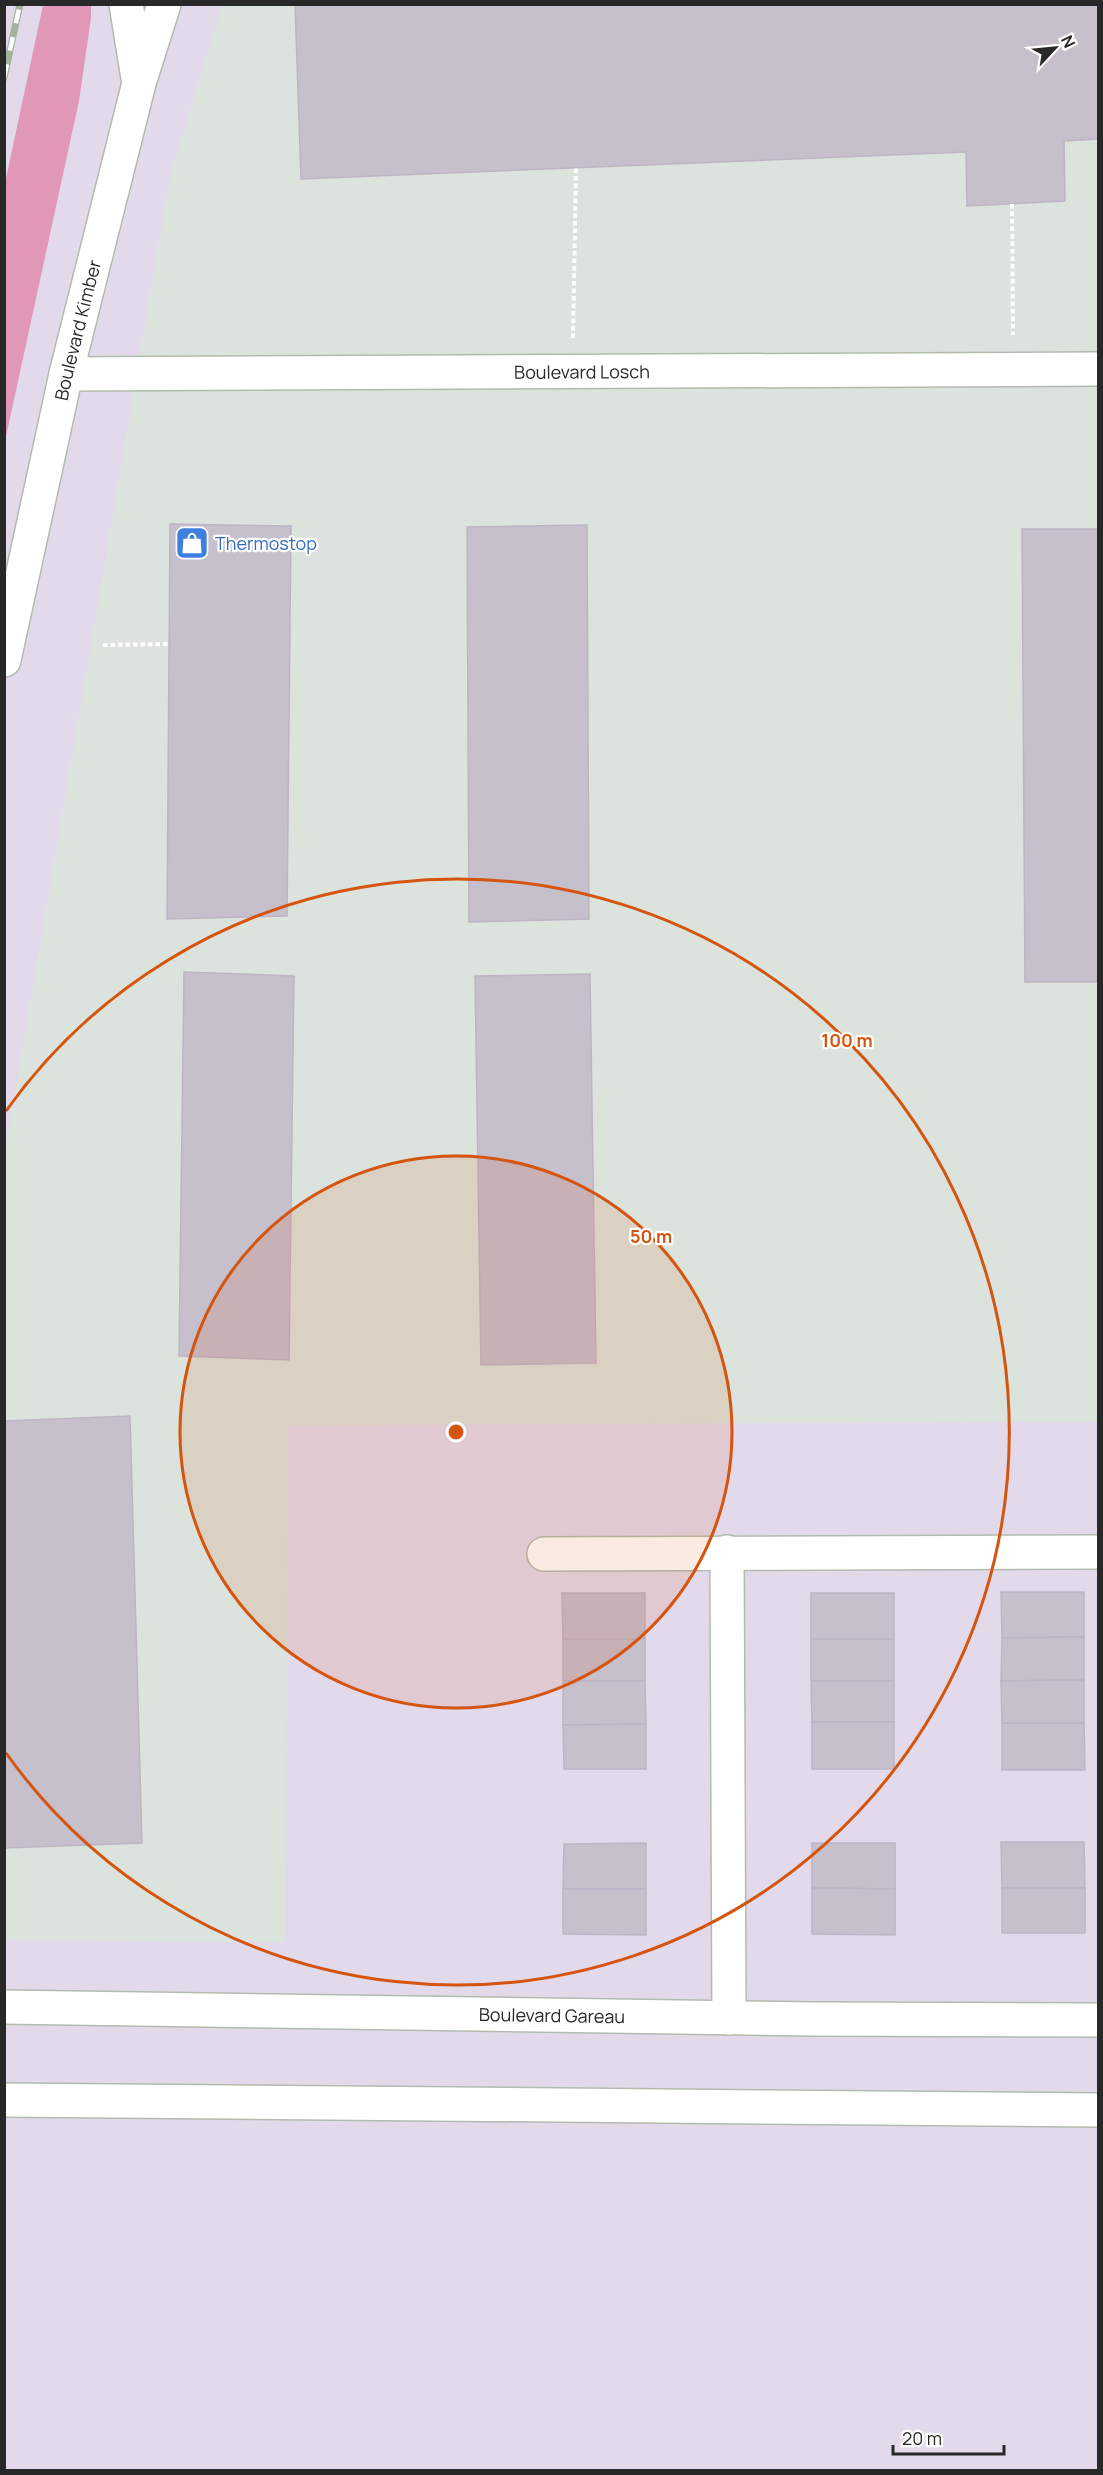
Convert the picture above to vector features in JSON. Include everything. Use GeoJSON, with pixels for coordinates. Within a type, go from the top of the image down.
{"type":"FeatureCollection","features":[{"type":"Feature","properties":{"kind":"street"},"geometry":{"type":"LineString","coordinates":[[126,4],[139,83]]}},
{"type":"Feature","properties":{"kind":"street","name":"Boulevard Kimber"},"geometry":{"type":"LineString","coordinates":[[4,660],[66,374],[139,83],[164,4]]}},
{"type":"Feature","properties":{"kind":"street","name":"Boulevard Losch"},"geometry":{"type":"LineString","coordinates":[[66,374],[1098,369]]}},
{"type":"Feature","properties":{"kind":"street"},"geometry":{"type":"LineString","coordinates":[[727,1552],[729,2018]]}},
{"type":"Feature","properties":{"kind":"street"},"geometry":{"type":"LineString","coordinates":[[544,1554],[1098,1552]]}},
{"type":"Feature","properties":{"kind":"street","name":"Boulevard Gareau"},"geometry":{"type":"LineString","coordinates":[[4,2007],[729,2018],[1098,2020]]}},
{"type":"Feature","properties":{"kind":"street"},"geometry":{"type":"LineString","coordinates":[[4,2100],[1098,2110]]}},
{"type":"Feature","properties":{"kind":"path"},"geometry":{"type":"LineString","coordinates":[[573,371],[576,168]]}},
{"type":"Feature","properties":{"kind":"path"},"geometry":{"type":"LineString","coordinates":[[1012,204],[1013,369]]}},
{"type":"Feature","properties":{"kind":"path"},"geometry":{"type":"LineString","coordinates":[[103,645],[170,644]]}},
{"type":"Feature","properties":{"kind":"shaded area"},"geometry":{"type":"Polygon","coordinates":[[[43,5],[91,5],[91,18],[79,101],[5,441],[5,183],[43,5]]]}},
{"type":"Feature","properties":{"kind":"shaded area"},"geometry":{"type":"Polygon","coordinates":[[[222,5],[1098,5],[1098,1422],[288,1425],[286,1942],[5,1940],[5,1152],[170,177],[222,5]]]}},
{"type":"Feature","properties":{"kind":"building"},"geometry":{"type":"Polygon","coordinates":[[[295,4],[1098,4],[1098,139],[1064,141],[1065,201],[967,206],[966,152],[301,179],[295,4]]]}},
{"type":"Feature","properties":{"kind":"building"},"geometry":{"type":"Polygon","coordinates":[[[170,524],[291,526],[287,916],[167,919],[170,524]]]}},
{"type":"Feature","properties":{"kind":"building"},"geometry":{"type":"Polygon","coordinates":[[[587,525],[589,919],[469,922],[467,527],[587,525]]]}},
{"type":"Feature","properties":{"kind":"building"},"geometry":{"type":"Polygon","coordinates":[[[1022,529],[1098,529],[1098,982],[1025,982],[1022,529]]]}},
{"type":"Feature","properties":{"kind":"building"},"geometry":{"type":"Polygon","coordinates":[[[184,972],[294,976],[289,1360],[179,1356],[184,972]]]}},
{"type":"Feature","properties":{"kind":"building"},"geometry":{"type":"Polygon","coordinates":[[[590,974],[596,1363],[481,1365],[475,976],[590,974]]]}},
{"type":"Feature","properties":{"kind":"building"},"geometry":{"type":"Polygon","coordinates":[[[130,1416],[142,1843],[4,1848],[4,1421],[130,1416]]]}},
{"type":"Feature","properties":{"kind":"building"},"geometry":{"type":"Polygon","coordinates":[[[1001,1592],[1084,1592],[1084,1637],[1002,1638],[1001,1592]]]}},
{"type":"Feature","properties":{"kind":"building"},"geometry":{"type":"Polygon","coordinates":[[[562,1593],[645,1593],[645,1639],[563,1639],[562,1593]]]}},
{"type":"Feature","properties":{"kind":"building"},"geometry":{"type":"Polygon","coordinates":[[[811,1593],[894,1593],[894,1639],[811,1639],[811,1593]]]}},
{"type":"Feature","properties":{"kind":"building"},"geometry":{"type":"Polygon","coordinates":[[[1084,1637],[1084,1680],[1001,1681],[1002,1638],[1084,1637]]]}},
{"type":"Feature","properties":{"kind":"building"},"geometry":{"type":"Polygon","coordinates":[[[563,1639],[645,1639],[645,1681],[563,1681],[563,1639]]]}},
{"type":"Feature","properties":{"kind":"building"},"geometry":{"type":"Polygon","coordinates":[[[811,1639],[894,1639],[894,1681],[811,1681],[811,1639]]]}},
{"type":"Feature","properties":{"kind":"building"},"geometry":{"type":"Polygon","coordinates":[[[1084,1680],[1084,1723],[1002,1723],[1001,1681],[1084,1680]]]}},
{"type":"Feature","properties":{"kind":"building"},"geometry":{"type":"Polygon","coordinates":[[[563,1681],[645,1681],[646,1724],[563,1725],[563,1681]]]}},
{"type":"Feature","properties":{"kind":"building"},"geometry":{"type":"Polygon","coordinates":[[[811,1681],[894,1681],[894,1722],[812,1722],[811,1681]]]}},
{"type":"Feature","properties":{"kind":"building"},"geometry":{"type":"Polygon","coordinates":[[[812,1722],[894,1722],[894,1769],[812,1769],[812,1722]]]}},
{"type":"Feature","properties":{"kind":"building"},"geometry":{"type":"Polygon","coordinates":[[[1002,1723],[1084,1723],[1085,1770],[1002,1770],[1002,1723]]]}},
{"type":"Feature","properties":{"kind":"building"},"geometry":{"type":"Polygon","coordinates":[[[646,1724],[646,1769],[564,1769],[563,1725],[646,1724]]]}},
{"type":"Feature","properties":{"kind":"building"},"geometry":{"type":"Polygon","coordinates":[[[1001,1842],[1084,1842],[1085,1888],[1002,1888],[1001,1842]]]}},
{"type":"Feature","properties":{"kind":"building"},"geometry":{"type":"Polygon","coordinates":[[[646,1843],[646,1889],[563,1889],[564,1844],[646,1843]]]}},
{"type":"Feature","properties":{"kind":"building"},"geometry":{"type":"Polygon","coordinates":[[[812,1843],[895,1843],[895,1889],[812,1888],[812,1843]]]}},
{"type":"Feature","properties":{"kind":"building"},"geometry":{"type":"Polygon","coordinates":[[[812,1888],[895,1889],[895,1935],[812,1934],[812,1888]]]}},
{"type":"Feature","properties":{"kind":"building"},"geometry":{"type":"Polygon","coordinates":[[[1002,1888],[1085,1888],[1085,1933],[1002,1933],[1002,1888]]]}},
{"type":"Feature","properties":{"kind":"building"},"geometry":{"type":"Polygon","coordinates":[[[563,1889],[646,1889],[646,1935],[563,1934],[563,1889]]]}},
{"type":"Feature","properties":{"kind":"railway"},"geometry":{"type":"LineString","coordinates":[[4,78],[20,4]]}},
{"type":"Feature","properties":{"kind":"place","name":"Thermostop"},"geometry":{"type":"Point","coordinates":[192,543]}}]}
